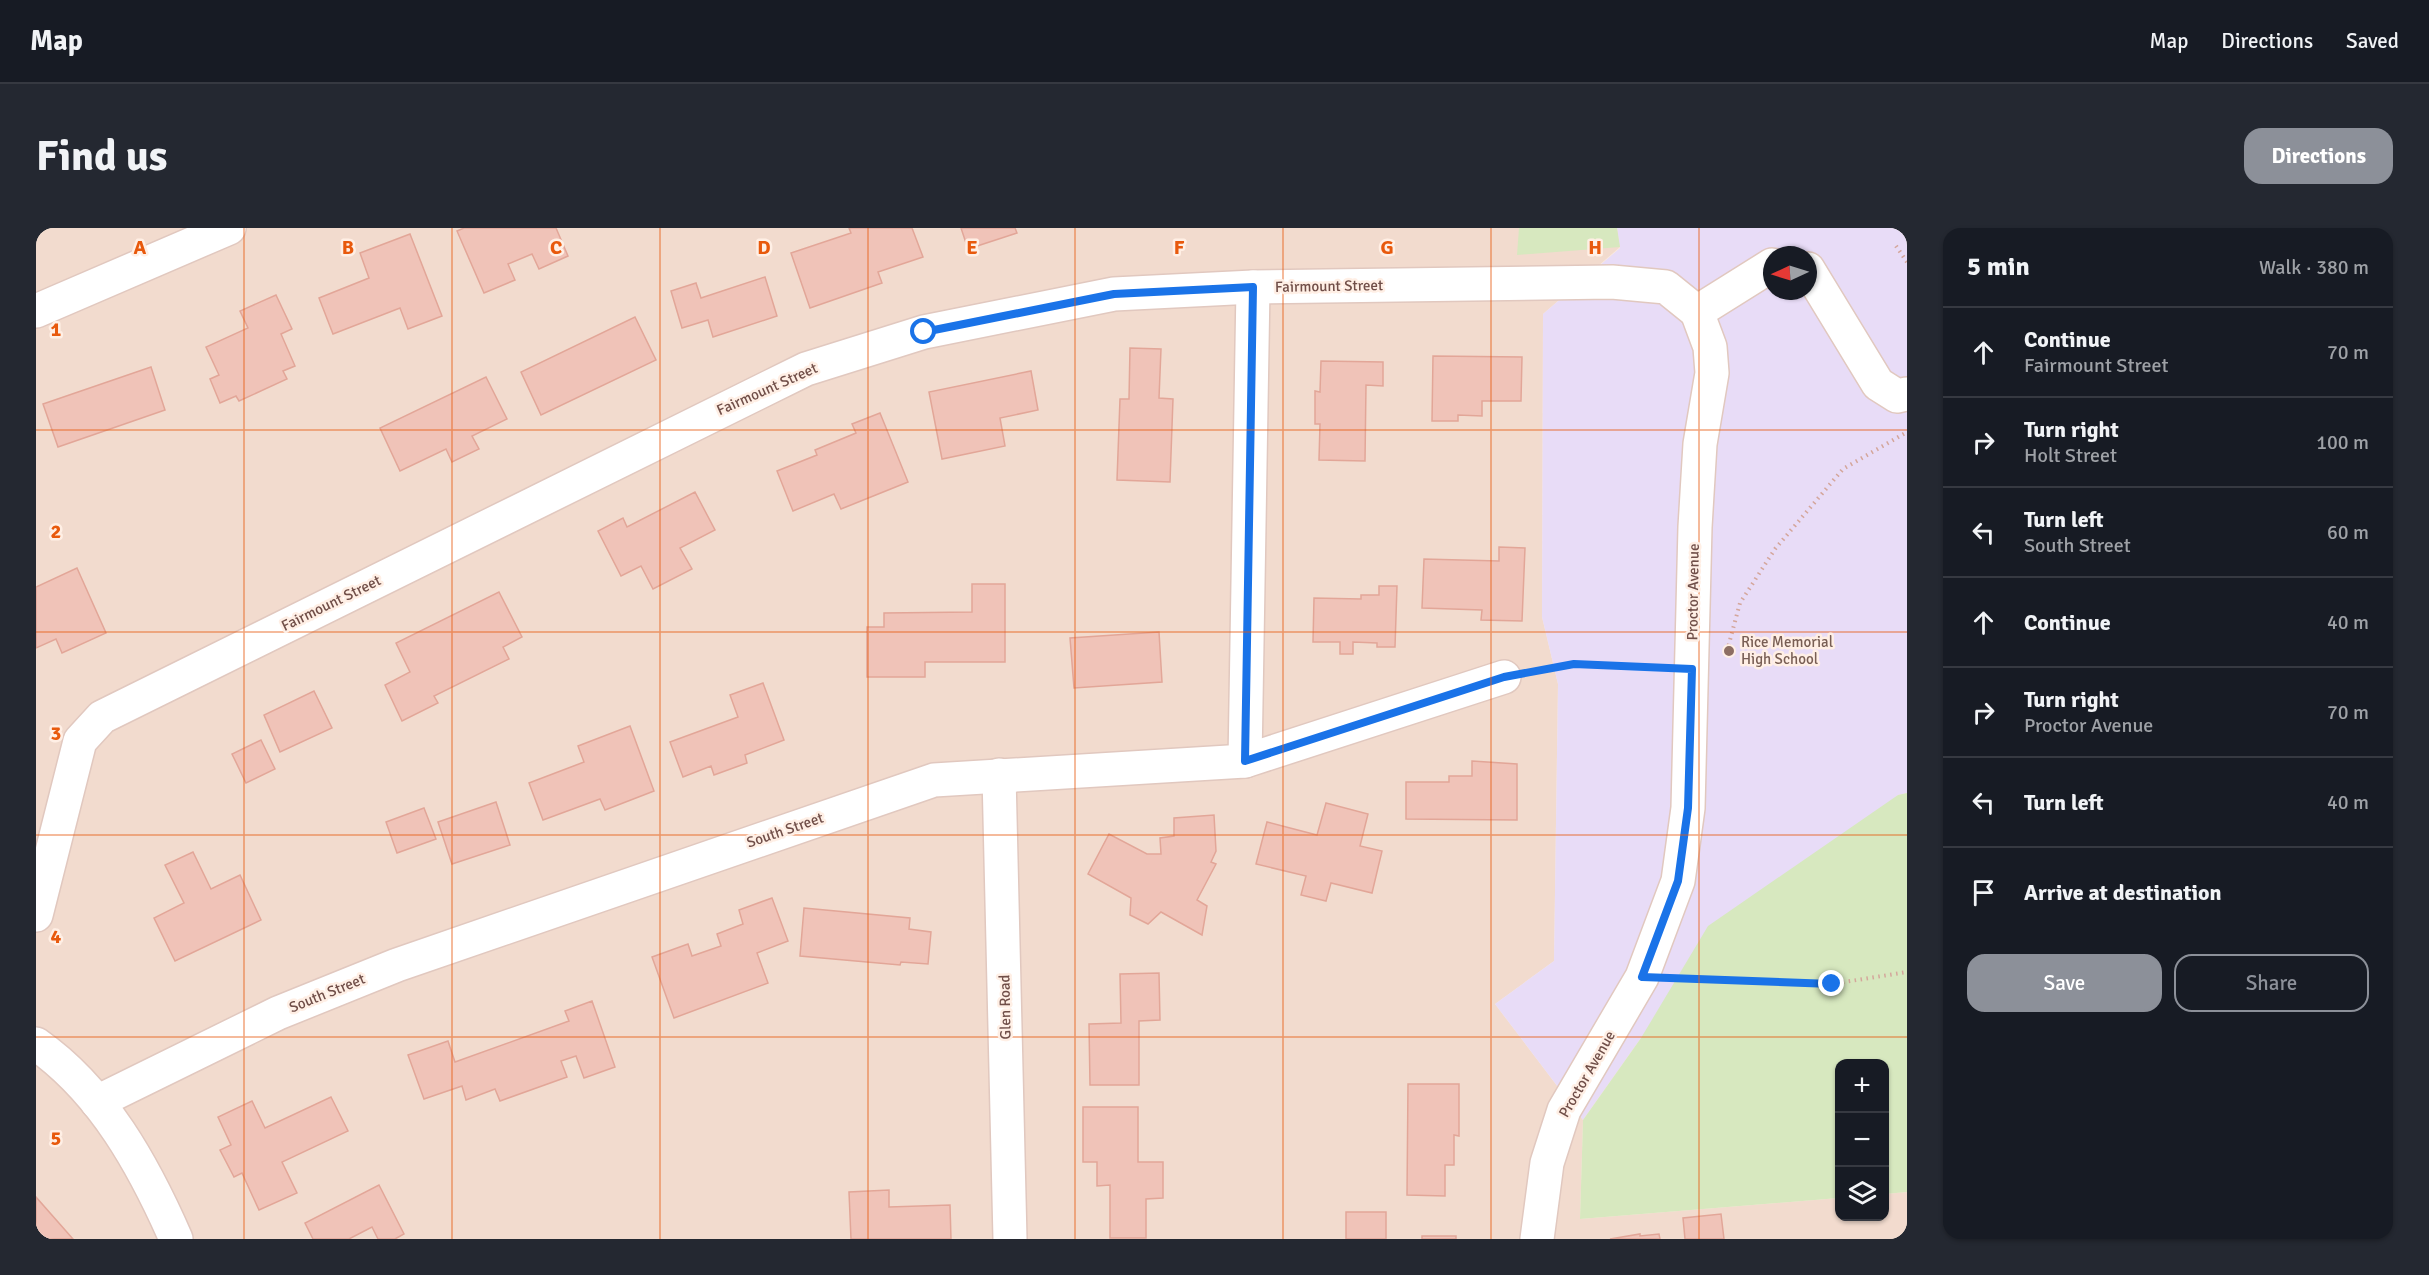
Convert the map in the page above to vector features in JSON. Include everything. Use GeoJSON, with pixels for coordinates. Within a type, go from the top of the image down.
{"type":"FeatureCollection","features":[{"type":"Feature","properties":{"kind":"street"},"geometry":{"type":"LineString","coordinates":[[36,311],[229,228]]}},
{"type":"Feature","properties":{"kind":"street"},"geometry":{"type":"LineString","coordinates":[[1697,312],[1763,276]]}},
{"type":"Feature","properties":{"kind":"street","name":"Fairmount Street"},"geometry":{"type":"LineString","coordinates":[[36,915],[80,741],[102,717],[806,369],[924,332],[1114,294],[1253,287],[1612,282],[1666,287],[1697,312]]}},
{"type":"Feature","properties":{"kind":"street"},"geometry":{"type":"LineString","coordinates":[[1245,761],[1253,287]]}},
{"type":"Feature","properties":{"kind":"street"},"geometry":{"type":"LineString","coordinates":[[1817,294],[1878,384],[1897,396],[1907,394]]}},
{"type":"Feature","properties":{"kind":"street","name":"Proctor Avenue"},"geometry":{"type":"LineString","coordinates":[[1537,1239],[1547,1163],[1564,1110],[1642,977],[1678,881],[1688,808],[1700,444],[1712,373],[1710,347],[1697,312]]}},
{"type":"Feature","properties":{"kind":"street","name":"South Street"},"geometry":{"type":"LineString","coordinates":[[97,1102],[278,1013],[397,965],[934,780],[1245,761],[1504,677]]}},
{"type":"Feature","properties":{"kind":"street","name":"Glen Road"},"geometry":{"type":"LineString","coordinates":[[999,775],[1011,1239]]}},
{"type":"Feature","properties":{"kind":"street"},"geometry":{"type":"LineString","coordinates":[[36,1044],[97,1102],[125,1139],[176,1239]]}},
{"type":"Feature","properties":{"kind":"path"},"geometry":{"type":"LineString","coordinates":[[1896,246],[1907,262]]}},
{"type":"Feature","properties":{"kind":"path"},"geometry":{"type":"LineString","coordinates":[[1726,655],[1740,603],[1775,549],[1843,469],[1907,432]]}},
{"type":"Feature","properties":{"kind":"path"},"geometry":{"type":"LineString","coordinates":[[1504,677],[1574,664],[1692,669]]}},
{"type":"Feature","properties":{"kind":"path"},"geometry":{"type":"LineString","coordinates":[[1642,977],[1832,984],[1907,972]]}},
{"type":"Feature","properties":{"kind":"shaded area"},"geometry":{"type":"Polygon","coordinates":[[[36,228],[1617,228],[1620,247],[1543,314],[1542,617],[1558,684],[1554,961],[1495,1004],[1583,1120],[1580,1219],[1835,1198],[1835,1221],[1889,1221],[1889,1194],[1907,1192],[1907,1239],[36,1239],[36,228]]]}},
{"type":"Feature","properties":{"kind":"shaded area","name":"Rice Memorial High School"},"geometry":{"type":"Polygon","coordinates":[[[1617,228],[1907,228],[1907,793],[1898,795],[1641,1038],[1583,1120],[1495,1004],[1554,961],[1558,684],[1542,617],[1543,314],[1620,248],[1617,228]]]}},
{"type":"Feature","properties":{"kind":"green space"},"geometry":{"type":"Polygon","coordinates":[[[1519,228],[1617,228],[1620,247],[1517,255],[1519,228]]]}},
{"type":"Feature","properties":{"kind":"green space"},"geometry":{"type":"Polygon","coordinates":[[[1907,793],[1907,1192],[1889,1194],[1889,1059],[1835,1059],[1835,1198],[1580,1219],[1583,1120],[1641,1038],[1708,926],[1898,795],[1907,793]]]}},
{"type":"Feature","properties":{"kind":"building"},"geometry":{"type":"Polygon","coordinates":[[[464,228],[556,228],[568,256],[539,269],[532,254],[508,264],[515,280],[484,293],[457,231],[464,228]]]}},
{"type":"Feature","properties":{"kind":"building"},"geometry":{"type":"Polygon","coordinates":[[[849,228],[912,228],[923,257],[878,272],[882,283],[810,308],[791,253],[851,233],[849,228]]]}},
{"type":"Feature","properties":{"kind":"building"},"geometry":{"type":"Polygon","coordinates":[[[961,228],[1015,228],[1017,233],[968,249],[961,228]]]}},
{"type":"Feature","properties":{"kind":"building"},"geometry":{"type":"Polygon","coordinates":[[[410,234],[442,316],[408,329],[400,308],[333,334],[319,298],[369,278],[360,253],[410,234]]]}},
{"type":"Feature","properties":{"kind":"building"},"geometry":{"type":"Polygon","coordinates":[[[765,277],[777,316],[713,337],[708,320],[682,328],[671,291],[696,283],[701,298],[765,277]]]}},
{"type":"Feature","properties":{"kind":"building"},"geometry":{"type":"Polygon","coordinates":[[[276,295],[292,329],[281,334],[295,366],[283,371],[287,379],[239,401],[236,396],[220,403],[210,379],[219,375],[206,347],[248,328],[240,311],[276,295]]]}},
{"type":"Feature","properties":{"kind":"building"},"geometry":{"type":"Polygon","coordinates":[[[635,317],[656,360],[541,415],[521,372],[635,317]]]}},
{"type":"Feature","properties":{"kind":"building"},"geometry":{"type":"Polygon","coordinates":[[[1130,348],[1161,349],[1159,398],[1173,399],[1170,482],[1117,480],[1120,399],[1129,399],[1130,348]]]}},
{"type":"Feature","properties":{"kind":"building"},"geometry":{"type":"Polygon","coordinates":[[[1433,356],[1522,357],[1521,401],[1482,401],[1482,416],[1458,415],[1458,421],[1432,421],[1433,356]]]}},
{"type":"Feature","properties":{"kind":"building"},"geometry":{"type":"Polygon","coordinates":[[[1321,361],[1383,362],[1383,386],[1366,385],[1365,461],[1319,460],[1320,424],[1315,424],[1315,391],[1320,392],[1321,361]]]}},
{"type":"Feature","properties":{"kind":"building"},"geometry":{"type":"Polygon","coordinates":[[[151,367],[165,410],[58,447],[43,404],[151,367]]]}},
{"type":"Feature","properties":{"kind":"building"},"geometry":{"type":"Polygon","coordinates":[[[1031,371],[1038,410],[1000,418],[1005,446],[942,459],[929,392],[1031,371]]]}},
{"type":"Feature","properties":{"kind":"building"},"geometry":{"type":"Polygon","coordinates":[[[486,377],[507,419],[472,436],[479,449],[452,462],[446,449],[400,471],[380,428],[486,377]]]}},
{"type":"Feature","properties":{"kind":"building"},"geometry":{"type":"Polygon","coordinates":[[[880,413],[908,482],[841,509],[834,494],[793,511],[777,471],[817,455],[815,450],[856,433],[852,424],[880,413]]]}},
{"type":"Feature","properties":{"kind":"building"},"geometry":{"type":"Polygon","coordinates":[[[695,492],[715,530],[680,548],[692,569],[653,589],[641,566],[621,576],[598,531],[623,518],[627,527],[695,492]]]}},
{"type":"Feature","properties":{"kind":"building"},"geometry":{"type":"Polygon","coordinates":[[[1499,547],[1525,548],[1522,621],[1481,620],[1482,610],[1422,608],[1424,559],[1499,561],[1499,547]]]}},
{"type":"Feature","properties":{"kind":"building"},"geometry":{"type":"Polygon","coordinates":[[[77,568],[106,633],[62,653],[56,639],[36,648],[36,587],[77,568]]]}},
{"type":"Feature","properties":{"kind":"building"},"geometry":{"type":"Polygon","coordinates":[[[972,584],[1005,584],[1005,662],[925,662],[925,677],[867,677],[867,627],[884,627],[884,613],[972,612],[972,584]]]}},
{"type":"Feature","properties":{"kind":"building"},"geometry":{"type":"Polygon","coordinates":[[[1379,586],[1397,586],[1395,647],[1377,647],[1377,643],[1353,642],[1353,654],[1340,654],[1340,642],[1313,642],[1314,598],[1361,599],[1361,595],[1379,595],[1379,586]]]}},
{"type":"Feature","properties":{"kind":"building"},"geometry":{"type":"Polygon","coordinates":[[[499,592],[522,637],[503,647],[509,659],[434,696],[438,703],[402,721],[385,685],[410,672],[396,643],[499,592]]]}},
{"type":"Feature","properties":{"kind":"building"},"geometry":{"type":"Polygon","coordinates":[[[1159,632],[1162,682],[1074,688],[1070,638],[1159,632]]]}},
{"type":"Feature","properties":{"kind":"building"},"geometry":{"type":"Polygon","coordinates":[[[763,683],[784,740],[745,755],[747,763],[714,775],[711,766],[683,777],[670,742],[738,717],[730,695],[763,683]]]}},
{"type":"Feature","properties":{"kind":"building"},"geometry":{"type":"Polygon","coordinates":[[[314,691],[332,728],[280,752],[264,715],[314,691]]]}},
{"type":"Feature","properties":{"kind":"building"},"geometry":{"type":"Polygon","coordinates":[[[630,726],[654,791],[605,810],[600,799],[543,820],[529,783],[584,762],[578,746],[630,726]]]}},
{"type":"Feature","properties":{"kind":"building"},"geometry":{"type":"Polygon","coordinates":[[[261,740],[275,769],[246,783],[232,754],[261,740]]]}},
{"type":"Feature","properties":{"kind":"building"},"geometry":{"type":"Polygon","coordinates":[[[1472,761],[1517,764],[1517,820],[1406,819],[1406,782],[1449,782],[1449,776],[1472,776],[1472,761]]]}},
{"type":"Feature","properties":{"kind":"building"},"geometry":{"type":"Polygon","coordinates":[[[496,802],[510,845],[452,864],[438,822],[496,802]]]}},
{"type":"Feature","properties":{"kind":"building"},"geometry":{"type":"Polygon","coordinates":[[[1326,803],[1368,814],[1360,846],[1382,851],[1372,893],[1331,883],[1326,901],[1301,895],[1306,876],[1256,864],[1267,822],[1317,835],[1326,803]]]}},
{"type":"Feature","properties":{"kind":"building"},"geometry":{"type":"Polygon","coordinates":[[[424,808],[436,839],[397,853],[386,822],[424,808]]]}},
{"type":"Feature","properties":{"kind":"building"},"geometry":{"type":"Polygon","coordinates":[[[1214,815],[1216,851],[1211,862],[1216,864],[1197,900],[1207,906],[1202,935],[1161,912],[1148,924],[1130,915],[1131,898],[1088,874],[1109,834],[1147,854],[1161,854],[1160,838],[1174,836],[1174,818],[1214,815]]]}},
{"type":"Feature","properties":{"kind":"building"},"geometry":{"type":"Polygon","coordinates":[[[193,852],[211,889],[240,875],[261,920],[175,961],[154,918],[184,903],[165,865],[193,852]]]}},
{"type":"Feature","properties":{"kind":"building"},"geometry":{"type":"Polygon","coordinates":[[[772,898],[788,941],[757,953],[768,983],[674,1018],[652,957],[688,944],[692,956],[721,946],[717,934],[743,924],[739,910],[772,898]]]}},
{"type":"Feature","properties":{"kind":"building"},"geometry":{"type":"Polygon","coordinates":[[[804,908],[910,918],[909,929],[931,932],[928,964],[901,962],[900,965],[800,956],[804,908]]]}},
{"type":"Feature","properties":{"kind":"building"},"geometry":{"type":"Polygon","coordinates":[[[1159,973],[1160,1020],[1139,1021],[1139,1085],[1090,1085],[1089,1024],[1121,1023],[1120,974],[1159,973]]]}},
{"type":"Feature","properties":{"kind":"building"},"geometry":{"type":"Polygon","coordinates":[[[592,1001],[615,1067],[584,1078],[576,1056],[561,1061],[567,1077],[500,1101],[495,1089],[466,1100],[462,1086],[424,1099],[408,1055],[448,1041],[455,1062],[569,1021],[565,1011],[592,1001]]]}},
{"type":"Feature","properties":{"kind":"building"},"geometry":{"type":"Polygon","coordinates":[[[1408,1084],[1459,1084],[1459,1136],[1454,1135],[1454,1165],[1445,1165],[1445,1196],[1407,1195],[1408,1084]]]}},
{"type":"Feature","properties":{"kind":"building"},"geometry":{"type":"Polygon","coordinates":[[[331,1097],[348,1131],[282,1162],[297,1193],[259,1210],[242,1173],[234,1177],[220,1150],[231,1145],[218,1117],[252,1101],[265,1128],[331,1097]]]}},
{"type":"Feature","properties":{"kind":"building"},"geometry":{"type":"Polygon","coordinates":[[[1083,1107],[1138,1107],[1138,1162],[1163,1162],[1163,1198],[1146,1199],[1146,1238],[1110,1238],[1110,1185],[1097,1186],[1097,1162],[1083,1162],[1083,1107]]]}},
{"type":"Feature","properties":{"kind":"building"},"geometry":{"type":"Polygon","coordinates":[[[379,1185],[404,1234],[395,1239],[378,1239],[372,1227],[349,1239],[313,1239],[305,1223],[379,1185]]]}},
{"type":"Feature","properties":{"kind":"building"},"geometry":{"type":"Polygon","coordinates":[[[889,1190],[889,1207],[950,1205],[951,1239],[851,1239],[849,1192],[889,1190]]]}},
{"type":"Feature","properties":{"kind":"building"},"geometry":{"type":"Polygon","coordinates":[[[36,1197],[73,1239],[36,1239],[36,1197]]]}},
{"type":"Feature","properties":{"kind":"building"},"geometry":{"type":"Polygon","coordinates":[[[1346,1212],[1386,1212],[1386,1239],[1346,1239],[1346,1212]]]}},
{"type":"Feature","properties":{"kind":"building"},"geometry":{"type":"Polygon","coordinates":[[[1721,1214],[1724,1239],[1685,1239],[1683,1218],[1721,1214]]]}},
{"type":"Feature","properties":{"kind":"building"},"geometry":{"type":"Polygon","coordinates":[[[1640,1234],[1640,1236],[1659,1234],[1660,1239],[1610,1239],[1640,1234]]]}},
{"type":"Feature","properties":{"kind":"building"},"geometry":{"type":"Polygon","coordinates":[[[1422,1236],[1456,1236],[1456,1239],[1422,1239],[1422,1236]]]}},
{"type":"Feature","properties":{"kind":"place","name":"Rice Memorial High School"},"geometry":{"type":"Point","coordinates":[1729,651]}},
{"type":"Feature","properties":{"kind":"route"},"geometry":{"type":"LineString","coordinates":[[924,332],[1114,294],[1253,287],[1245,761],[1504,677],[1574,664],[1692,669],[1688,808],[1678,881],[1665,922],[1642,977],[1832,984]]}}]}
